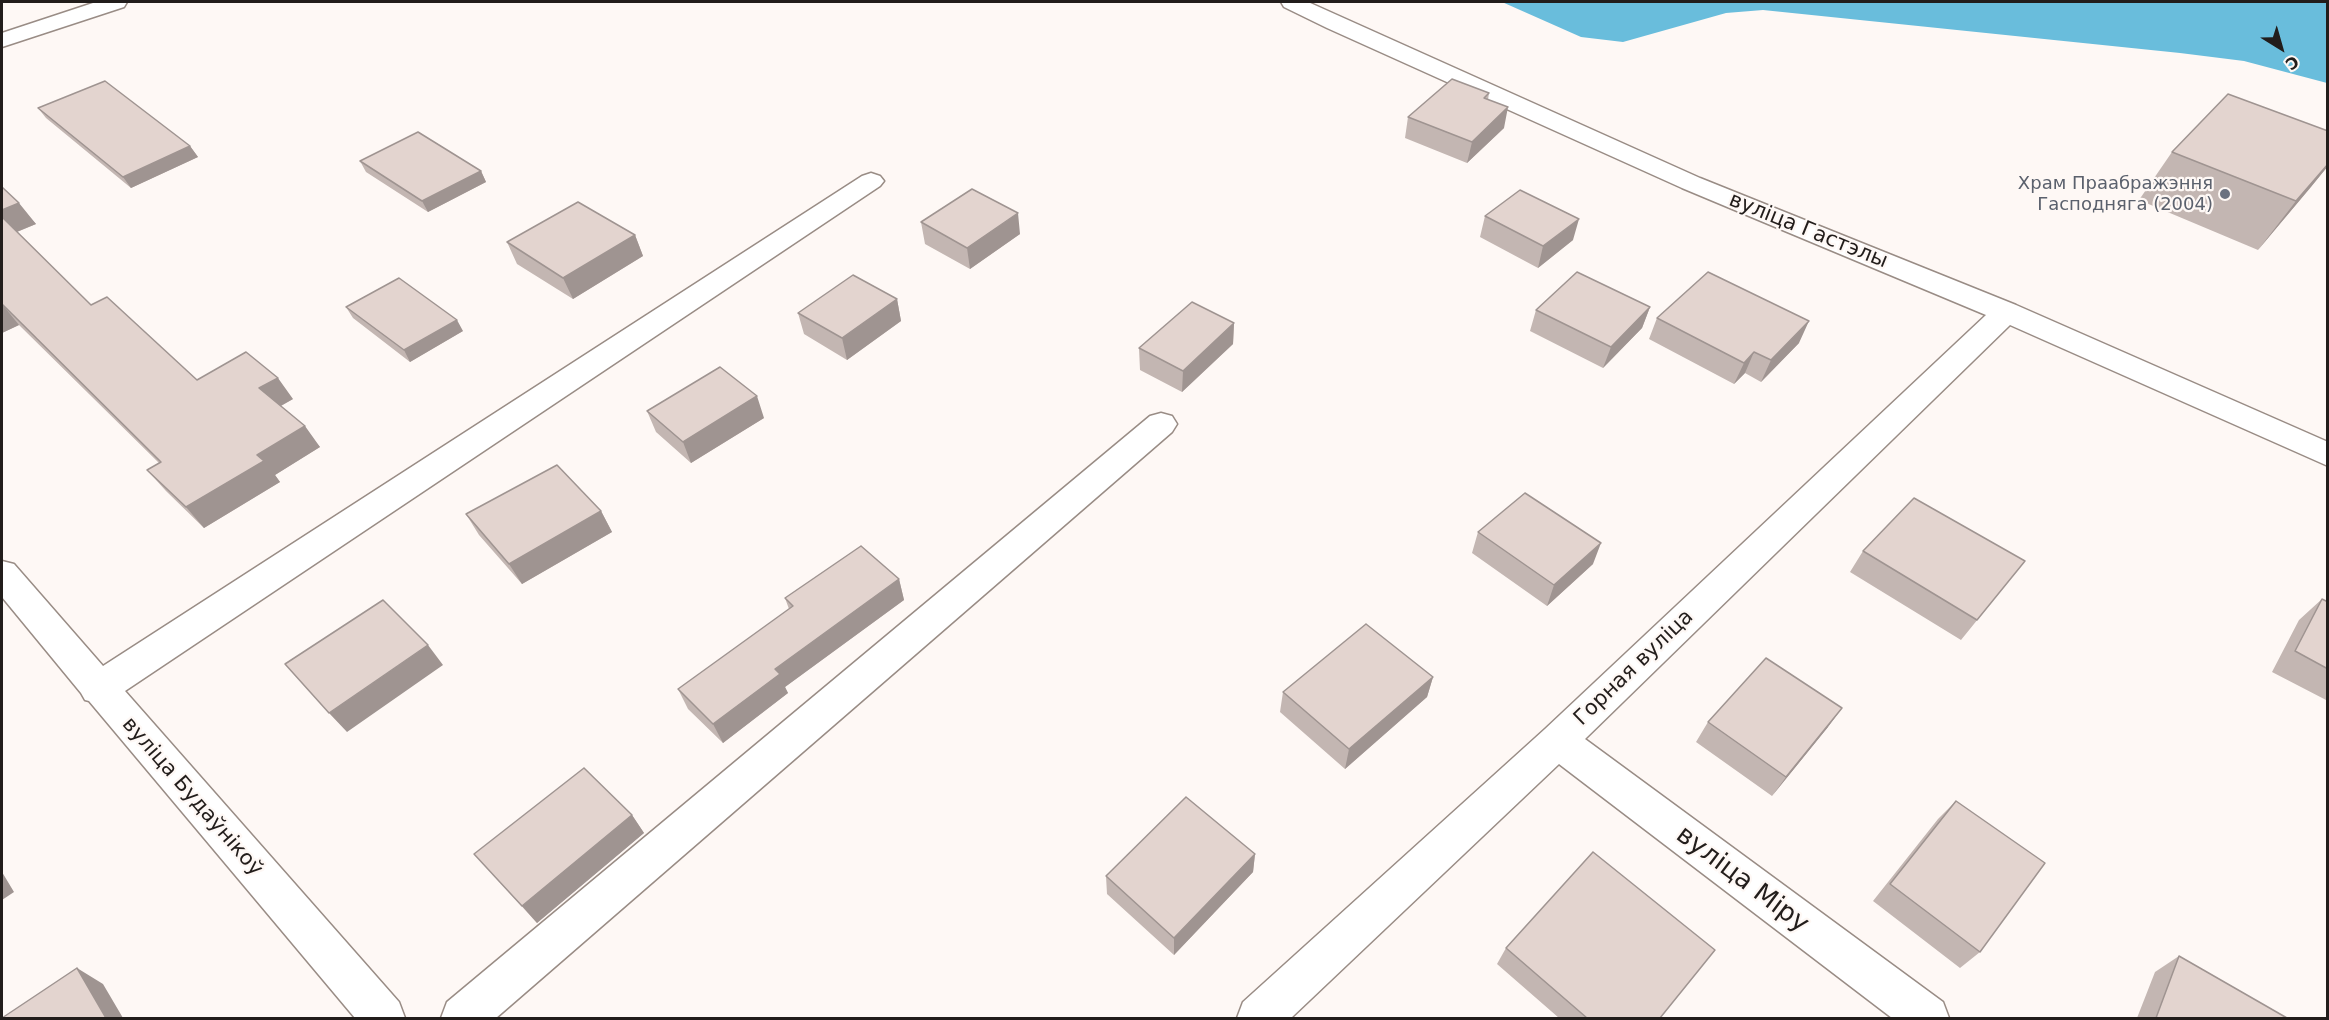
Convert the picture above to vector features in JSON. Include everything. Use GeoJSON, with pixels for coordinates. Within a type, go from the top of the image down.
{"type":"FeatureCollection","features":[{"type":"Feature","properties":{"kind":"street"},"geometry":{"type":"LineString","coordinates":[[2,40],[116,2]]}},
{"type":"Feature","properties":{"kind":"street","name":"вуліца Гастэлы"},"geometry":{"type":"LineString","coordinates":[[1292,2],[1691,183],[2006,312],[2328,455]]}},
{"type":"Feature","properties":{"kind":"street"},"geometry":{"type":"LineString","coordinates":[[98,689],[871,181]]}},
{"type":"Feature","properties":{"kind":"street","name":"Горная вуліца"},"geometry":{"type":"LineString","coordinates":[[1258,1018],[1558,741],[2006,312]]}},
{"type":"Feature","properties":{"kind":"street"},"geometry":{"type":"LineString","coordinates":[[464,1018],[1161,424]]}},
{"type":"Feature","properties":{"kind":"street","name":"вуліца Будаўнікоў"},"geometry":{"type":"LineString","coordinates":[[2,574],[98,689],[383,1018]]}},
{"type":"Feature","properties":{"kind":"street","name":"вуліца Міру"},"geometry":{"type":"LineString","coordinates":[[1558,741],[1927,1018]]}},
{"type":"Feature","properties":{"kind":"water"},"geometry":{"type":"Polygon","coordinates":[[[1502,2],[2327,2],[2327,83],[2244,61],[1763,10],[1726,13],[1623,42],[1581,37],[1502,2]]]}},
{"type":"Feature","properties":{"kind":"building"},"geometry":{"type":"Polygon","coordinates":[[[1452,79],[1489,93],[1484,98],[1508,107],[1472,142],[1408,117],[1452,79]]]}},
{"type":"Feature","properties":{"kind":"building"},"geometry":{"type":"Polygon","coordinates":[[[105,81],[190,146],[123,177],[38,108],[105,81]]]}},
{"type":"Feature","properties":{"kind":"building"},"geometry":{"type":"Polygon","coordinates":[[[2228,94],[2328,131],[2328,164],[2296,201],[2172,152],[2228,94]]]}},
{"type":"Feature","properties":{"kind":"building"},"geometry":{"type":"Polygon","coordinates":[[[418,132],[481,171],[422,201],[360,161],[418,132]]]}},
{"type":"Feature","properties":{"kind":"building"},"geometry":{"type":"Polygon","coordinates":[[[2,187],[19,203],[2,210],[2,187]]]}},
{"type":"Feature","properties":{"kind":"building"},"geometry":{"type":"Polygon","coordinates":[[[972,189],[1018,213],[967,248],[921,222],[972,189]]]}},
{"type":"Feature","properties":{"kind":"building"},"geometry":{"type":"Polygon","coordinates":[[[1520,190],[1579,219],[1543,246],[1485,216],[1520,190]]]}},
{"type":"Feature","properties":{"kind":"building"},"geometry":{"type":"Polygon","coordinates":[[[578,202],[635,235],[563,278],[507,242],[578,202]]]}},
{"type":"Feature","properties":{"kind":"building"},"geometry":{"type":"Polygon","coordinates":[[[2,217],[91,305],[107,297],[197,380],[246,352],[278,378],[259,388],[305,426],[257,455],[264,461],[186,507],[147,470],[161,462],[2,304],[2,217]]]}},
{"type":"Feature","properties":{"kind":"building"},"geometry":{"type":"Polygon","coordinates":[[[1577,272],[1650,307],[1611,347],[1536,310],[1577,272]]]}},
{"type":"Feature","properties":{"kind":"building"},"geometry":{"type":"Polygon","coordinates":[[[1708,272],[1809,321],[1771,360],[1754,352],[1744,363],[1657,318],[1708,272]]]}},
{"type":"Feature","properties":{"kind":"building"},"geometry":{"type":"Polygon","coordinates":[[[853,275],[897,299],[842,338],[798,313],[853,275]]]}},
{"type":"Feature","properties":{"kind":"building"},"geometry":{"type":"Polygon","coordinates":[[[399,278],[457,320],[404,350],[346,307],[399,278]]]}},
{"type":"Feature","properties":{"kind":"building"},"geometry":{"type":"Polygon","coordinates":[[[1192,302],[1234,323],[1183,371],[1139,348],[1192,302]]]}},
{"type":"Feature","properties":{"kind":"building"},"geometry":{"type":"Polygon","coordinates":[[[720,367],[757,396],[683,442],[647,411],[720,367]]]}},
{"type":"Feature","properties":{"kind":"building"},"geometry":{"type":"Polygon","coordinates":[[[557,465],[601,511],[509,564],[466,514],[557,465]]]}},
{"type":"Feature","properties":{"kind":"building"},"geometry":{"type":"Polygon","coordinates":[[[1525,493],[1601,543],[1554,585],[1478,532],[1525,493]]]}},
{"type":"Feature","properties":{"kind":"building"},"geometry":{"type":"Polygon","coordinates":[[[1914,498],[2025,561],[1977,620],[1863,551],[1914,498]]]}},
{"type":"Feature","properties":{"kind":"building"},"geometry":{"type":"Polygon","coordinates":[[[861,546],[899,579],[775,669],[780,674],[713,724],[678,689],[793,606],[785,598],[861,546]]]}},
{"type":"Feature","properties":{"kind":"building"},"geometry":{"type":"Polygon","coordinates":[[[2322,599],[2328,602],[2328,669],[2295,651],[2322,599]]]}},
{"type":"Feature","properties":{"kind":"building"},"geometry":{"type":"Polygon","coordinates":[[[383,600],[428,645],[329,713],[285,664],[383,600]]]}},
{"type":"Feature","properties":{"kind":"building"},"geometry":{"type":"Polygon","coordinates":[[[1366,624],[1433,677],[1349,749],[1283,692],[1366,624]]]}},
{"type":"Feature","properties":{"kind":"building"},"geometry":{"type":"Polygon","coordinates":[[[1766,658],[1842,708],[1786,777],[1708,722],[1766,658]]]}},
{"type":"Feature","properties":{"kind":"building"},"geometry":{"type":"Polygon","coordinates":[[[584,768],[632,815],[522,906],[474,854],[584,768]]]}},
{"type":"Feature","properties":{"kind":"building"},"geometry":{"type":"Polygon","coordinates":[[[1186,797],[1255,854],[1174,938],[1106,876],[1186,797]]]}},
{"type":"Feature","properties":{"kind":"building"},"geometry":{"type":"Polygon","coordinates":[[[1956,801],[2045,863],[1980,952],[1890,884],[1956,801]]]}},
{"type":"Feature","properties":{"kind":"building"},"geometry":{"type":"Polygon","coordinates":[[[1593,852],[1715,950],[1660,1018],[1587,1018],[1506,948],[1593,852]]]}},
{"type":"Feature","properties":{"kind":"building"},"geometry":{"type":"Polygon","coordinates":[[[2179,956],[2287,1018],[2156,1018],[2179,956]]]}},
{"type":"Feature","properties":{"kind":"building"},"geometry":{"type":"Polygon","coordinates":[[[77,968],[106,1018],[2,1018],[77,968]]]}},
{"type":"Feature","properties":{"kind":"place","name":"Храм Праабражэння Гасподняга (2004)"},"geometry":{"type":"Point","coordinates":[2225,194]}}]}
